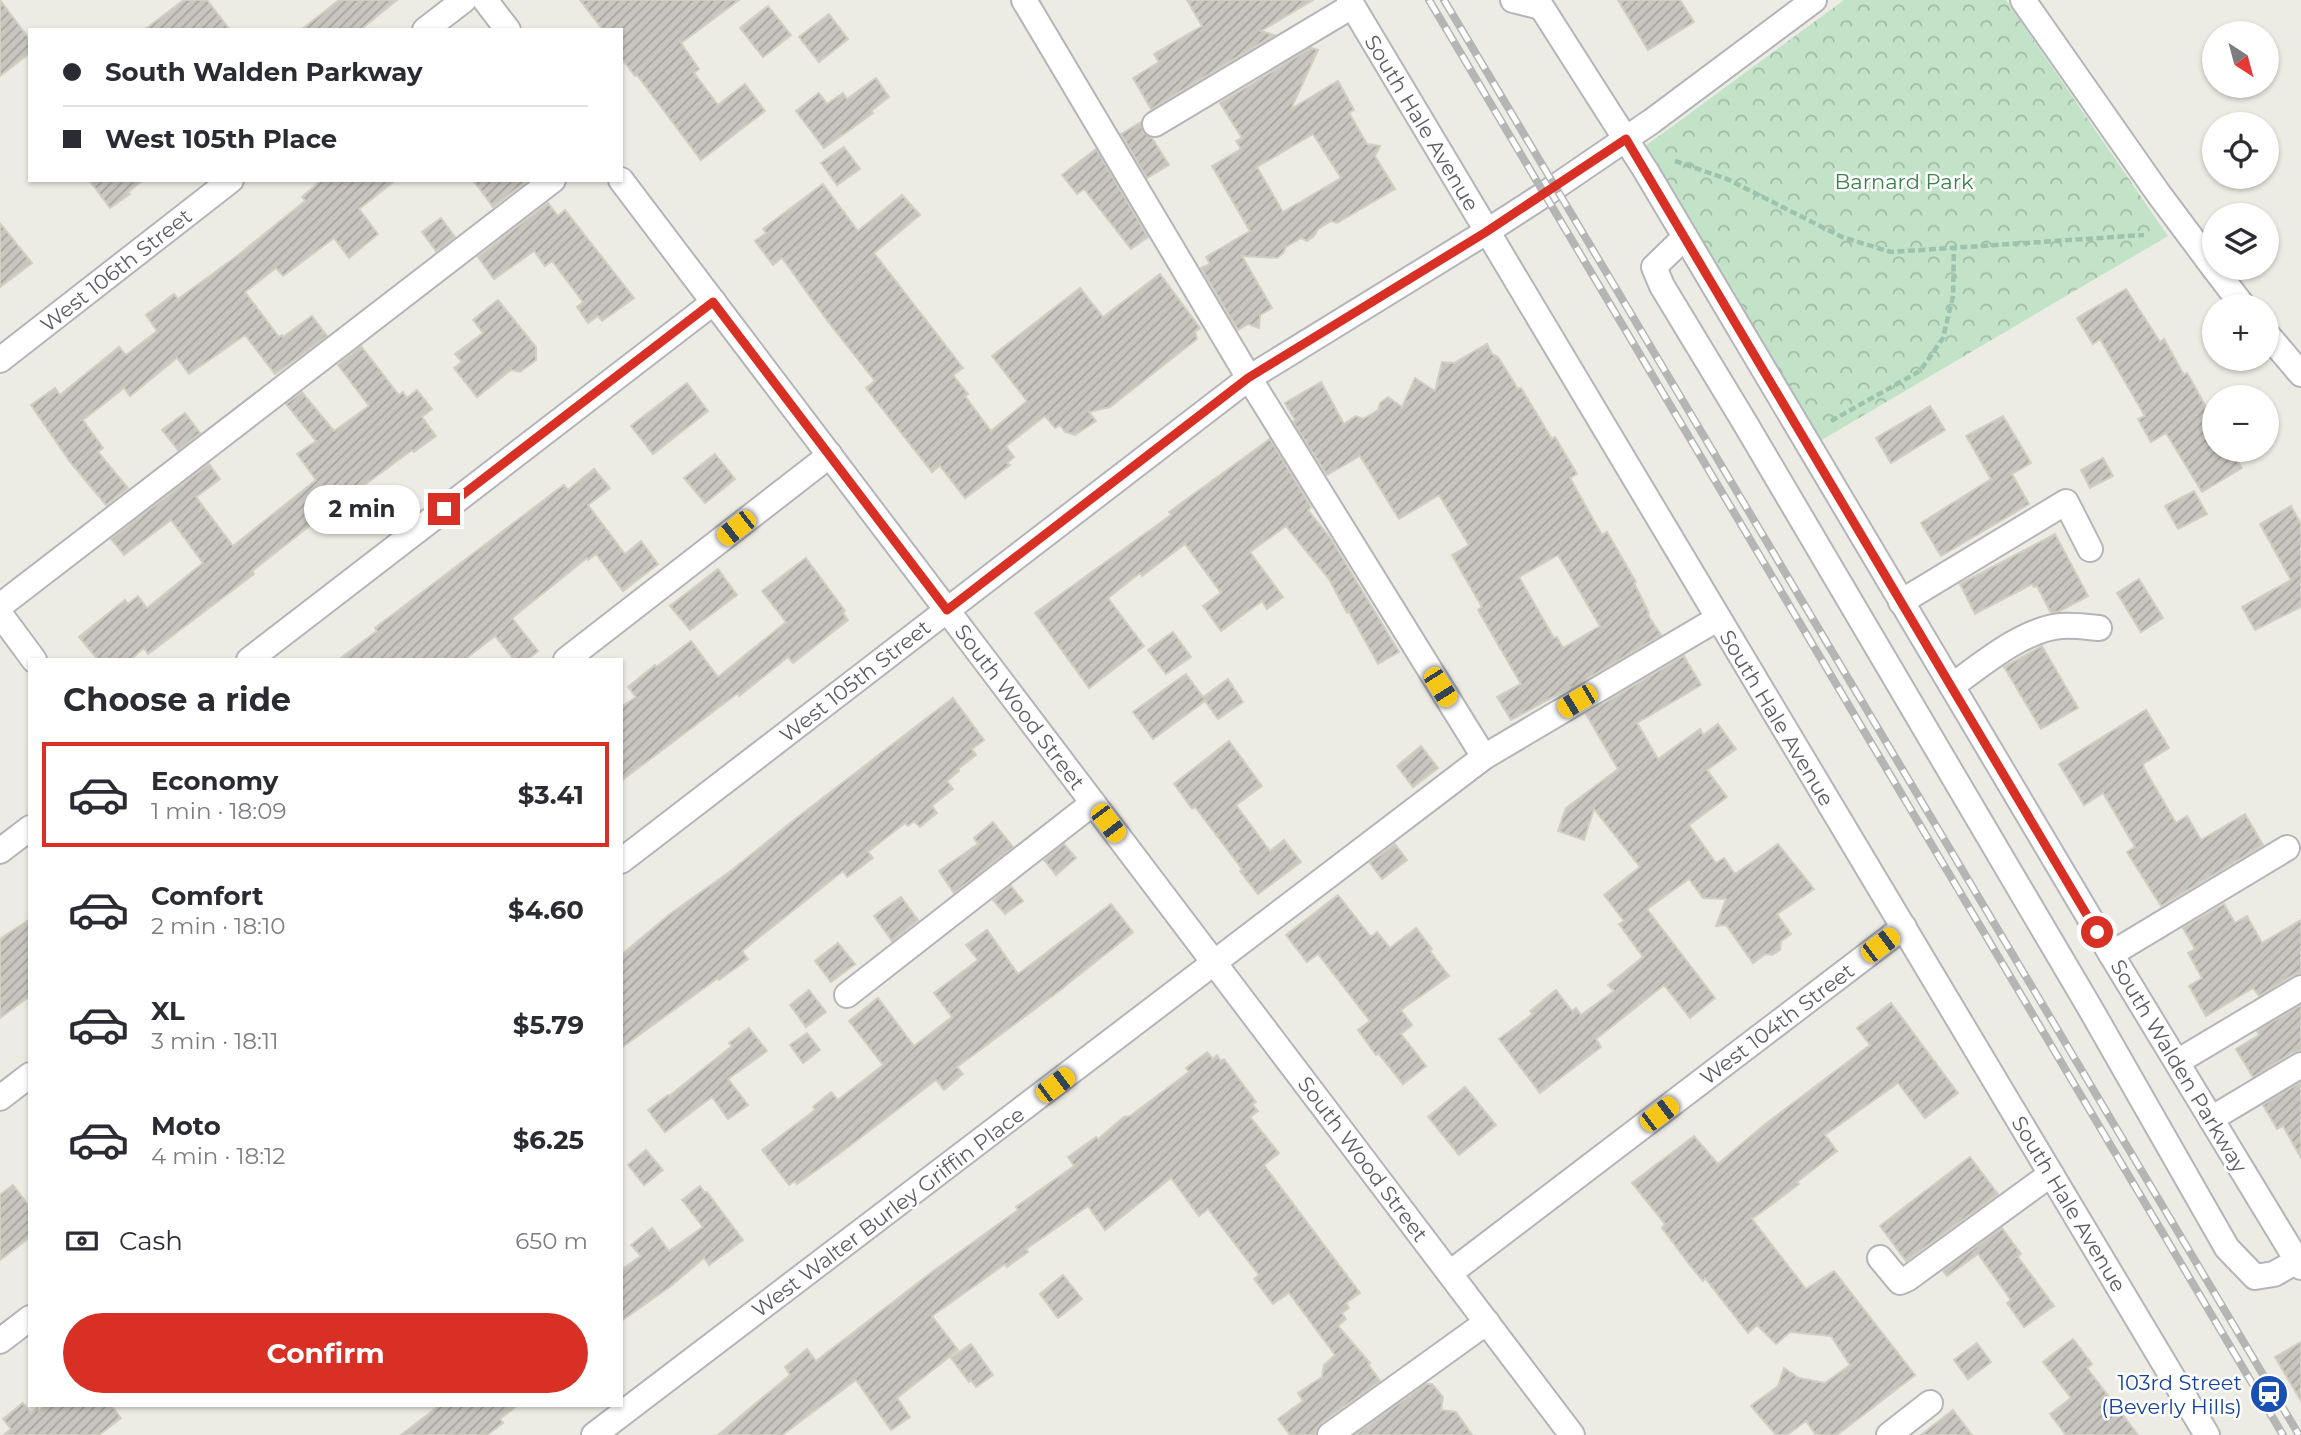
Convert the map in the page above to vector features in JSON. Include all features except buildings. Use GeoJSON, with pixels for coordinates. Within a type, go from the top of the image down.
{"type":"FeatureCollection","features":[{"type":"Feature","properties":{"kind":"street"},"geometry":{"type":"LineString","coordinates":[[428,28],[464,0]]}},
{"type":"Feature","properties":{"kind":"street"},"geometry":{"type":"LineString","coordinates":[[485,0],[506,28]]}},
{"type":"Feature","properties":{"kind":"street"},"geometry":{"type":"LineString","coordinates":[[1024,0],[1248,378],[1484,757]]}},
{"type":"Feature","properties":{"kind":"street"},"geometry":{"type":"LineString","coordinates":[[1513,0],[1539,3]]}},
{"type":"Feature","properties":{"kind":"street","name":"West 105th Street"},"geometry":{"type":"LineString","coordinates":[[623,859],[1248,378],[1486,232],[1626,139],[1814,0]]}},
{"type":"Feature","properties":{"kind":"street"},"geometry":{"type":"LineString","coordinates":[[2023,0],[2202,252]]}},
{"type":"Feature","properties":{"kind":"street"},"geometry":{"type":"LineString","coordinates":[[1155,124],[1350,3]]}},
{"type":"Feature","properties":{"kind":"street","name":"South Hale Avenue"},"geometry":{"type":"LineString","coordinates":[[1350,3],[2207,1435]]}},
{"type":"Feature","properties":{"kind":"street","name":"South Walden Parkway"},"geometry":{"type":"LineString","coordinates":[[1539,3],[1626,139],[2111,954],[2299,1264]]}},
{"type":"Feature","properties":{"kind":"street","name":"West 106th Street"},"geometry":{"type":"LineString","coordinates":[[0,360],[228,182]]}},
{"type":"Feature","properties":{"kind":"street"},"geometry":{"type":"LineString","coordinates":[[0,606],[550,182]]}},
{"type":"Feature","properties":{"kind":"street","name":"South Wood Street"},"geometry":{"type":"LineString","coordinates":[[623,182],[1487,1322],[1566,1433]]}},
{"type":"Feature","properties":{"kind":"street"},"geometry":{"type":"LineString","coordinates":[[1685,237],[1654,267],[1662,286],[2090,1008],[2227,1248],[2255,1277],[2274,1274],[2299,1264]]}},
{"type":"Feature","properties":{"kind":"street"},"geometry":{"type":"LineString","coordinates":[[2223,280],[2234,294]]}},
{"type":"Feature","properties":{"kind":"street"},"geometry":{"type":"LineString","coordinates":[[252,658],[713,302]]}},
{"type":"Feature","properties":{"kind":"street"},"geometry":{"type":"LineString","coordinates":[[2279,348],[2301,374]]}},
{"type":"Feature","properties":{"kind":"street"},"geometry":{"type":"LineString","coordinates":[[569,658],[830,455]]}},
{"type":"Feature","properties":{"kind":"street"},"geometry":{"type":"LineString","coordinates":[[1901,602],[2066,502],[2090,549]]}},
{"type":"Feature","properties":{"kind":"street"},"geometry":{"type":"LineString","coordinates":[[0,614],[33,658]]}},
{"type":"Feature","properties":{"kind":"street","name":"West Walter Burley Griffin Place"},"geometry":{"type":"LineString","coordinates":[[594,1435],[1484,757],[1717,619]]}},
{"type":"Feature","properties":{"kind":"street"},"geometry":{"type":"LineString","coordinates":[[1952,686],[2035,632],[2061,626],[2099,628]]}},
{"type":"Feature","properties":{"kind":"street"},"geometry":{"type":"LineString","coordinates":[[847,995],[1093,803]]}},
{"type":"Feature","properties":{"kind":"street"},"geometry":{"type":"LineString","coordinates":[[0,851],[28,830]]}},
{"type":"Feature","properties":{"kind":"street"},"geometry":{"type":"LineString","coordinates":[[2111,954],[2287,848]]}},
{"type":"Feature","properties":{"kind":"street","name":"West 104th Street"},"geometry":{"type":"LineString","coordinates":[[1450,1273],[1904,927]]}},
{"type":"Feature","properties":{"kind":"street"},"geometry":{"type":"LineString","coordinates":[[2177,1062],[2301,988]]}},
{"type":"Feature","properties":{"kind":"street"},"geometry":{"type":"LineString","coordinates":[[2211,1119],[2301,1065]]}},
{"type":"Feature","properties":{"kind":"street"},"geometry":{"type":"LineString","coordinates":[[0,1098],[28,1077]]}},
{"type":"Feature","properties":{"kind":"street"},"geometry":{"type":"LineString","coordinates":[[1880,1258],[1900,1282],[1908,1279],[2051,1174]]}},
{"type":"Feature","properties":{"kind":"street"},"geometry":{"type":"LineString","coordinates":[[0,1340],[28,1319]]}},
{"type":"Feature","properties":{"kind":"street"},"geometry":{"type":"LineString","coordinates":[[1331,1435],[1487,1322]]}},
{"type":"Feature","properties":{"kind":"street"},"geometry":{"type":"LineString","coordinates":[[1889,1435],[1930,1403]]}},
{"type":"Feature","properties":{"kind":"path"},"geometry":{"type":"LineString","coordinates":[[1675,161],[1727,179],[1842,237],[1891,252],[2144,235]]}},
{"type":"Feature","properties":{"kind":"path"},"geometry":{"type":"LineString","coordinates":[[1831,421],[1920,370],[1943,338],[1953,296],[1954,248]]}},
{"type":"Feature","properties":{"kind":"green space","name":"Barnard Park"},"geometry":{"type":"Polygon","coordinates":[[[1844,0],[2006,0],[2168,236],[1820,441],[1644,147],[1844,0]]]}},
{"type":"Feature","properties":{"kind":"railway"},"geometry":{"type":"LineString","coordinates":[[1429,0],[2283,1435]]}},
{"type":"Feature","properties":{"kind":"railway"},"geometry":{"type":"LineString","coordinates":[[1444,0],[2299,1435]]}},
{"type":"Feature","properties":{"kind":"place","name":"103rd Street (Beverly Hills)"},"geometry":{"type":"Point","coordinates":[2269,1394]}},
{"type":"Feature","properties":{"kind":"route"},"geometry":{"type":"LineString","coordinates":[[444,509],[713,302],[947,610],[1248,378],[1486,232],[1626,139],[2097,932]]}}]}
